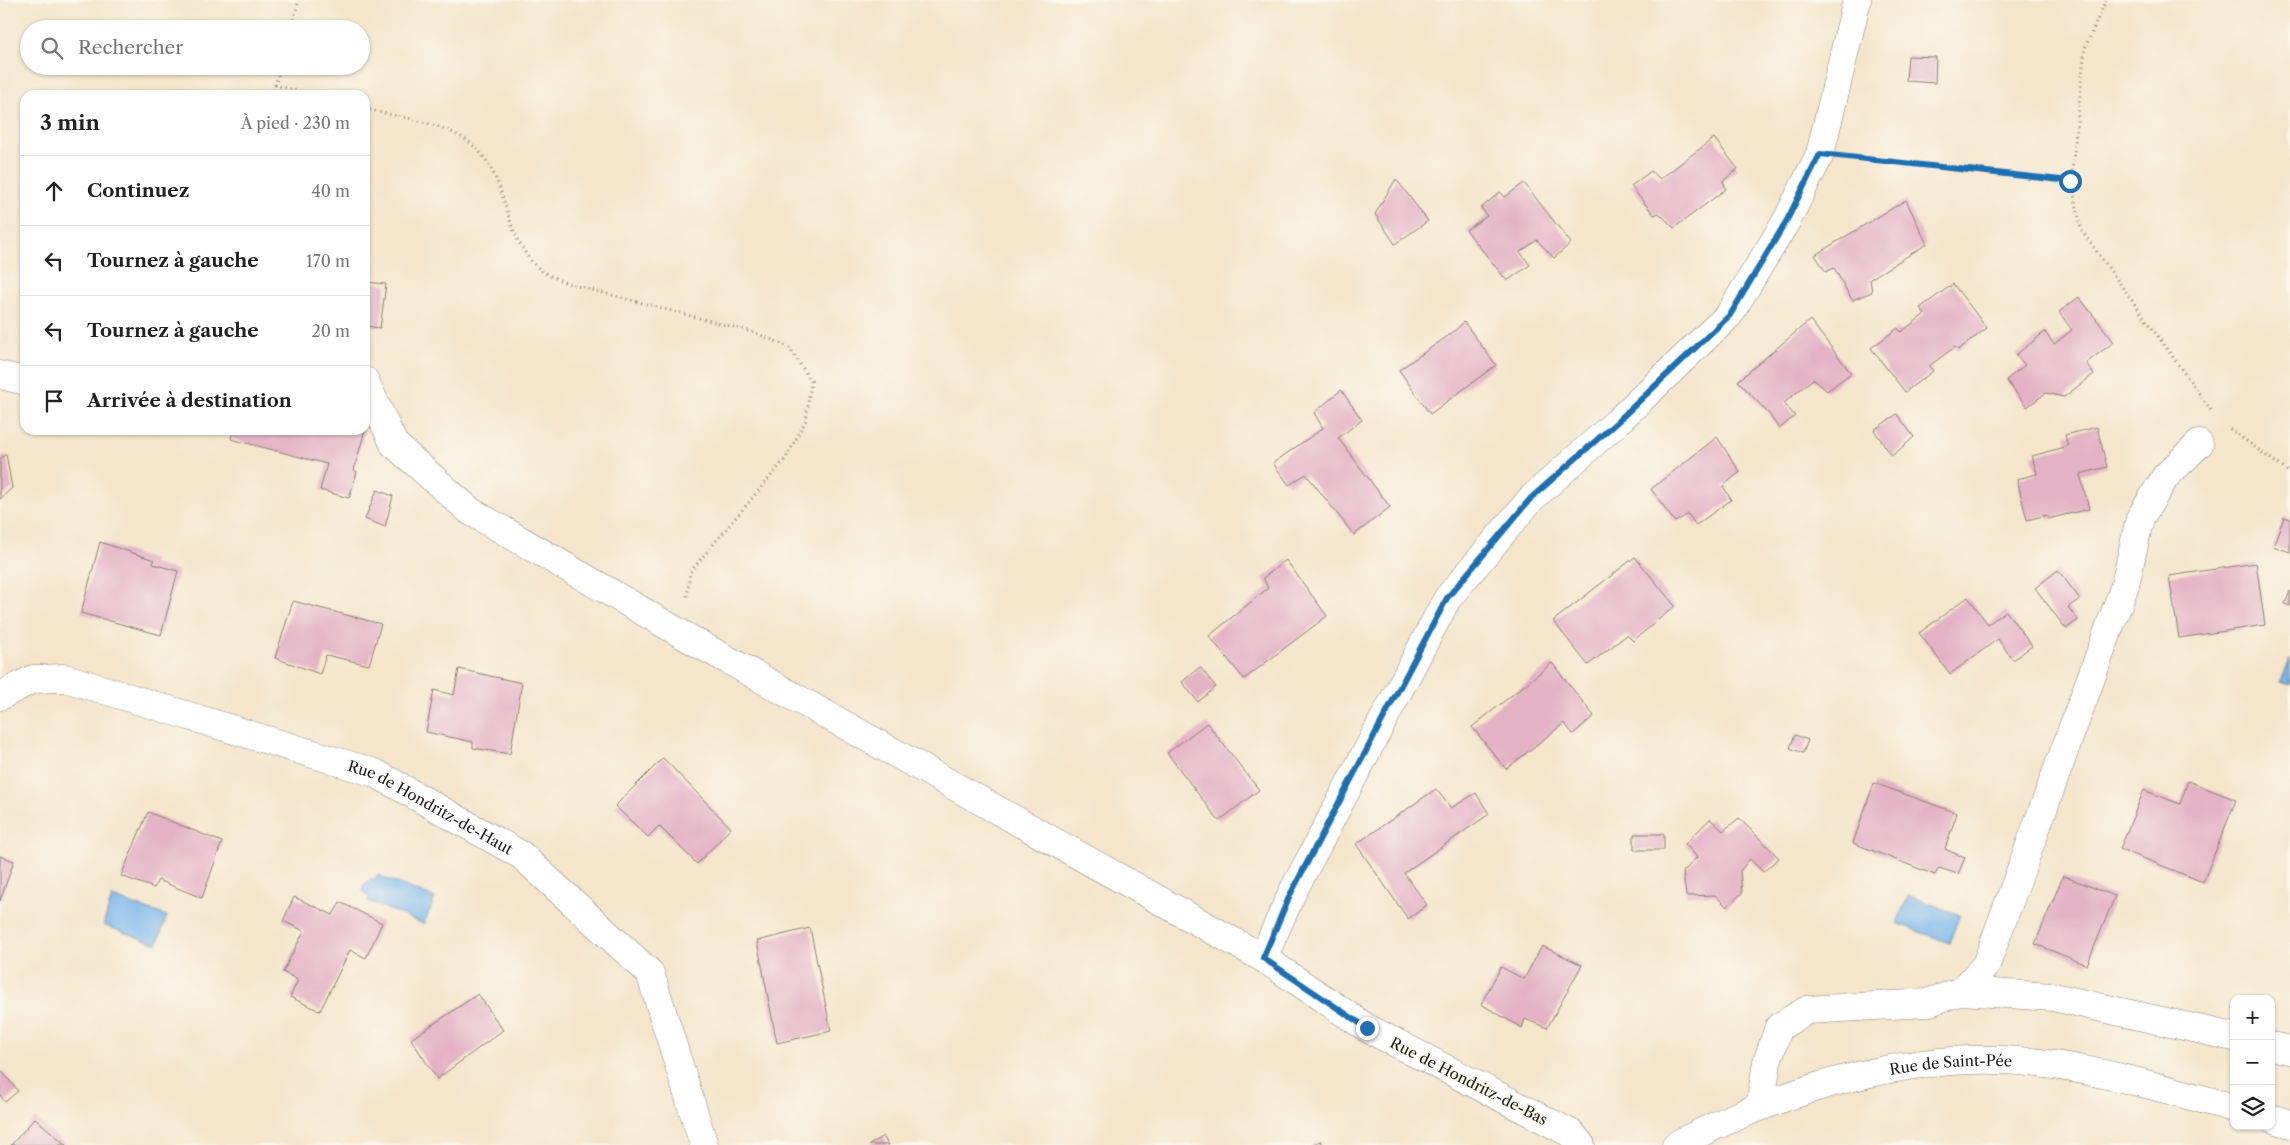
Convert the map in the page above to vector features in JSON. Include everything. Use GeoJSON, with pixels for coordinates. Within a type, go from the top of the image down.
{"type":"FeatureCollection","features":[{"type":"Feature","properties":{"kind":"street"},"geometry":{"type":"LineString","coordinates":[[1263,958],[1290,895],[1447,598],[1531,498],[1617,422],[1730,315],[1787,220],[1820,154],[1857,0]]}},
{"type":"Feature","properties":{"kind":"street"},"geometry":{"type":"LineString","coordinates":[[0,375],[20,380]]}},
{"type":"Feature","properties":{"kind":"street","name":"Rue de Hondritz-de-Bas"},"geometry":{"type":"LineString","coordinates":[[370,392],[394,444],[470,511],[692,640],[1263,958],[1367,1028],[1572,1134],[1581,1145]]}},
{"type":"Feature","properties":{"kind":"street"},"geometry":{"type":"LineString","coordinates":[[1962,991],[1986,965],[2125,584],[2140,518],[2166,476],[2199,444]]}},
{"type":"Feature","properties":{"kind":"street","name":"Rue de Hondritz-de-Haut"},"geometry":{"type":"LineString","coordinates":[[0,696],[33,679],[65,678],[375,773],[521,855],[650,973],[704,1145]]}},
{"type":"Feature","properties":{"kind":"street"},"geometry":{"type":"LineString","coordinates":[[1760,1107],[1767,1062],[1779,1027],[1806,1010],[1927,1003],[1962,991],[2053,997],[2230,1035]]}},
{"type":"Feature","properties":{"kind":"street"},"geometry":{"type":"LineString","coordinates":[[2275,1047],[2290,1050]]}},
{"type":"Feature","properties":{"kind":"street","name":"Rue de Saint-Pée"},"geometry":{"type":"LineString","coordinates":[[1676,1145],[1760,1107],[1819,1085],[1913,1065],[1978,1060],[2038,1063],[2135,1081],[2230,1107]]}},
{"type":"Feature","properties":{"kind":"street"},"geometry":{"type":"LineString","coordinates":[[2275,1119],[2290,1124]]}},
{"type":"Feature","properties":{"kind":"path"},"geometry":{"type":"LineString","coordinates":[[293,20],[299,0]]}},
{"type":"Feature","properties":{"kind":"path"},"geometry":{"type":"LineString","coordinates":[[2106,0],[2085,48],[2070,181],[2082,231],[2219,421]]}},
{"type":"Feature","properties":{"kind":"path"},"geometry":{"type":"LineString","coordinates":[[274,90],[278,75]]}},
{"type":"Feature","properties":{"kind":"path"},"geometry":{"type":"LineString","coordinates":[[275,85],[294,90]]}},
{"type":"Feature","properties":{"kind":"path"},"geometry":{"type":"LineString","coordinates":[[370,109],[449,130],[475,148],[493,170],[510,224],[524,250],[542,270],[566,283],[756,333],[789,347],[811,381],[806,420],[786,458],[690,572],[686,602],[692,640]]}},
{"type":"Feature","properties":{"kind":"path"},"geometry":{"type":"LineString","coordinates":[[1820,154],[2070,181]]}},
{"type":"Feature","properties":{"kind":"path"},"geometry":{"type":"LineString","coordinates":[[2227,427],[2290,473]]}},
{"type":"Feature","properties":{"kind":"water"},"geometry":{"type":"Polygon","coordinates":[[[2290,658],[2290,685],[2281,682],[2290,658]]]}},
{"type":"Feature","properties":{"kind":"water"},"geometry":{"type":"Polygon","coordinates":[[[377,875],[435,898],[424,924],[368,901],[369,897],[363,891],[363,886],[370,879],[375,879],[377,875]]]}},
{"type":"Feature","properties":{"kind":"water"},"geometry":{"type":"Polygon","coordinates":[[[1908,895],[1960,915],[1949,943],[1897,923],[1908,895]]]}},
{"type":"Feature","properties":{"kind":"water"},"geometry":{"type":"Polygon","coordinates":[[[112,897],[167,916],[157,944],[103,925],[112,897]]]}},
{"type":"Feature","properties":{"kind":"building"},"geometry":{"type":"Polygon","coordinates":[[[1908,56],[1936,57],[1935,83],[1906,81],[1908,56]]]}},
{"type":"Feature","properties":{"kind":"building"},"geometry":{"type":"Polygon","coordinates":[[[1714,138],[1738,169],[1723,181],[1726,189],[1674,228],[1659,213],[1654,215],[1631,186],[1651,171],[1660,179],[1714,138]]]}},
{"type":"Feature","properties":{"kind":"building"},"geometry":{"type":"Polygon","coordinates":[[[1396,179],[1428,221],[1395,244],[1375,214],[1396,179]]]}},
{"type":"Feature","properties":{"kind":"building"},"geometry":{"type":"Polygon","coordinates":[[[1524,183],[1571,243],[1554,258],[1537,240],[1520,252],[1530,265],[1507,281],[1466,230],[1487,216],[1481,208],[1500,192],[1505,197],[1524,183]]]}},
{"type":"Feature","properties":{"kind":"building"},"geometry":{"type":"Polygon","coordinates":[[[1906,200],[1927,244],[1870,279],[1872,292],[1852,300],[1834,268],[1826,272],[1815,255],[1906,200]]]}},
{"type":"Feature","properties":{"kind":"building"},"geometry":{"type":"Polygon","coordinates":[[[370,282],[386,284],[380,328],[370,327],[370,282]]]}},
{"type":"Feature","properties":{"kind":"building"},"geometry":{"type":"Polygon","coordinates":[[[1953,284],[1987,328],[1958,350],[1955,347],[1929,366],[1933,371],[1905,392],[1871,348],[1898,328],[1901,332],[1925,314],[1920,308],[1953,284]]]}},
{"type":"Feature","properties":{"kind":"building"},"geometry":{"type":"Polygon","coordinates":[[[2079,297],[2114,342],[2086,363],[2094,374],[2064,397],[2046,393],[2027,407],[2006,380],[2025,365],[2016,355],[2045,332],[2054,344],[2072,330],[2059,312],[2079,297]]]}},
{"type":"Feature","properties":{"kind":"building"},"geometry":{"type":"Polygon","coordinates":[[[1810,320],[1851,373],[1827,391],[1813,379],[1784,403],[1795,416],[1779,429],[1769,414],[1738,381],[1810,320]]]}},
{"type":"Feature","properties":{"kind":"building"},"geometry":{"type":"Polygon","coordinates":[[[1464,322],[1496,365],[1430,414],[1399,370],[1452,333],[1464,322]]]}},
{"type":"Feature","properties":{"kind":"building"},"geometry":{"type":"Polygon","coordinates":[[[1341,390],[1362,420],[1338,438],[1390,507],[1354,535],[1306,474],[1289,485],[1273,463],[1323,428],[1314,413],[1341,390]]]}},
{"type":"Feature","properties":{"kind":"building"},"geometry":{"type":"Polygon","coordinates":[[[1897,414],[1914,437],[1892,456],[1874,430],[1897,414]]]}},
{"type":"Feature","properties":{"kind":"building"},"geometry":{"type":"Polygon","coordinates":[[[2097,427],[2107,467],[2080,474],[2089,509],[2048,519],[2047,515],[2027,520],[2017,479],[2037,474],[2032,456],[2068,446],[2065,435],[2097,427]]]}},
{"type":"Feature","properties":{"kind":"building"},"geometry":{"type":"Polygon","coordinates":[[[232,435],[364,435],[354,470],[357,472],[349,498],[320,490],[327,464],[231,439],[232,435]]]}},
{"type":"Feature","properties":{"kind":"building"},"geometry":{"type":"Polygon","coordinates":[[[1717,437],[1740,472],[1723,486],[1731,500],[1696,525],[1688,514],[1675,522],[1651,489],[1717,437]]]}},
{"type":"Feature","properties":{"kind":"building"},"geometry":{"type":"Polygon","coordinates":[[[6,454],[12,488],[0,499],[0,459],[6,454]]]}},
{"type":"Feature","properties":{"kind":"building"},"geometry":{"type":"Polygon","coordinates":[[[377,490],[393,496],[385,527],[365,519],[377,490]]]}},
{"type":"Feature","properties":{"kind":"building"},"geometry":{"type":"Polygon","coordinates":[[[2284,517],[2290,519],[2290,552],[2273,546],[2284,517]]]}},
{"type":"Feature","properties":{"kind":"building"},"geometry":{"type":"Polygon","coordinates":[[[100,542],[154,560],[153,564],[178,571],[161,635],[81,613],[100,542]]]}},
{"type":"Feature","properties":{"kind":"building"},"geometry":{"type":"Polygon","coordinates":[[[1635,557],[1675,606],[1633,641],[1627,635],[1588,665],[1553,621],[1635,557]]]}},
{"type":"Feature","properties":{"kind":"building"},"geometry":{"type":"Polygon","coordinates":[[[1286,560],[1327,616],[1244,679],[1209,636],[1268,588],[1263,578],[1286,560]]]}},
{"type":"Feature","properties":{"kind":"building"},"geometry":{"type":"Polygon","coordinates":[[[2256,563],[2265,625],[2179,638],[2169,576],[2256,563]]]}},
{"type":"Feature","properties":{"kind":"building"},"geometry":{"type":"Polygon","coordinates":[[[2058,570],[2080,599],[2068,607],[2078,620],[2066,629],[2035,588],[2058,570]]]}},
{"type":"Feature","properties":{"kind":"building"},"geometry":{"type":"Polygon","coordinates":[[[2290,591],[2290,606],[2285,604],[2290,591]]]}},
{"type":"Feature","properties":{"kind":"building"},"geometry":{"type":"Polygon","coordinates":[[[1968,597],[1988,624],[2006,611],[2032,646],[2013,660],[1998,639],[1950,674],[1919,633],[1968,597]]]}},
{"type":"Feature","properties":{"kind":"building"},"geometry":{"type":"Polygon","coordinates":[[[293,601],[381,624],[369,665],[326,655],[320,674],[275,658],[293,601]]]}},
{"type":"Feature","properties":{"kind":"building"},"geometry":{"type":"Polygon","coordinates":[[[1552,663],[1594,716],[1573,734],[1564,723],[1506,769],[1472,727],[1552,663]]]}},
{"type":"Feature","properties":{"kind":"building"},"geometry":{"type":"Polygon","coordinates":[[[1200,667],[1216,687],[1198,702],[1182,682],[1200,667]]]}},
{"type":"Feature","properties":{"kind":"building"},"geometry":{"type":"Polygon","coordinates":[[[459,669],[522,683],[510,754],[473,748],[473,742],[426,732],[434,690],[454,695],[459,669]]]}},
{"type":"Feature","properties":{"kind":"building"},"geometry":{"type":"Polygon","coordinates":[[[1207,723],[1259,790],[1219,821],[1167,753],[1207,723]]]}},
{"type":"Feature","properties":{"kind":"building"},"geometry":{"type":"Polygon","coordinates":[[[1795,735],[1808,740],[1803,753],[1790,748],[1795,735]]]}},
{"type":"Feature","properties":{"kind":"building"},"geometry":{"type":"Polygon","coordinates":[[[663,758],[731,828],[697,864],[659,826],[648,837],[615,806],[663,758]]]}},
{"type":"Feature","properties":{"kind":"building"},"geometry":{"type":"Polygon","coordinates":[[[2188,781],[2236,800],[2203,882],[2120,849],[2144,790],[2180,804],[2188,781]]]}},
{"type":"Feature","properties":{"kind":"building"},"geometry":{"type":"Polygon","coordinates":[[[1874,783],[1957,813],[1945,849],[1965,858],[1958,874],[1939,868],[1935,875],[1853,843],[1874,783]]]}},
{"type":"Feature","properties":{"kind":"building"},"geometry":{"type":"Polygon","coordinates":[[[1436,789],[1451,808],[1476,793],[1489,814],[1404,873],[1427,905],[1408,919],[1356,844],[1436,789]]]}},
{"type":"Feature","properties":{"kind":"building"},"geometry":{"type":"Polygon","coordinates":[[[148,812],[222,842],[202,898],[158,880],[154,888],[121,876],[148,812]]]}},
{"type":"Feature","properties":{"kind":"building"},"geometry":{"type":"Polygon","coordinates":[[[1739,818],[1779,858],[1763,872],[1750,859],[1740,871],[1742,893],[1727,907],[1715,895],[1686,896],[1683,872],[1697,857],[1685,844],[1710,819],[1723,831],[1739,818]]]}},
{"type":"Feature","properties":{"kind":"building"},"geometry":{"type":"Polygon","coordinates":[[[1634,834],[1664,834],[1664,850],[1634,850],[1634,834]]]}},
{"type":"Feature","properties":{"kind":"building"},"geometry":{"type":"Polygon","coordinates":[[[0,856],[14,861],[0,901],[0,856]]]}},
{"type":"Feature","properties":{"kind":"building"},"geometry":{"type":"Polygon","coordinates":[[[2063,876],[2115,896],[2087,965],[2035,944],[2063,876]]]}},
{"type":"Feature","properties":{"kind":"building"},"geometry":{"type":"Polygon","coordinates":[[[294,897],[333,915],[340,902],[382,923],[366,958],[350,950],[320,1011],[290,997],[298,980],[283,972],[304,931],[283,921],[294,897]]]}},
{"type":"Feature","properties":{"kind":"building"},"geometry":{"type":"Polygon","coordinates":[[[810,928],[831,1031],[777,1043],[757,941],[810,928]]]}},
{"type":"Feature","properties":{"kind":"building"},"geometry":{"type":"Polygon","coordinates":[[[1542,946],[1582,965],[1547,1028],[1525,1019],[1522,1028],[1481,1004],[1501,967],[1524,979],[1542,946]]]}},
{"type":"Feature","properties":{"kind":"building"},"geometry":{"type":"Polygon","coordinates":[[[478,994],[503,1030],[437,1079],[411,1039],[478,994]]]}},
{"type":"Feature","properties":{"kind":"building"},"geometry":{"type":"Polygon","coordinates":[[[2,1071],[18,1091],[5,1102],[0,1095],[0,1073],[2,1071]]]}},
{"type":"Feature","properties":{"kind":"building"},"geometry":{"type":"Polygon","coordinates":[[[35,1118],[66,1145],[11,1145],[35,1118]]]}},
{"type":"Feature","properties":{"kind":"building"},"geometry":{"type":"Polygon","coordinates":[[[883,1136],[888,1145],[869,1145],[883,1136]]]}},
{"type":"Feature","properties":{"kind":"building"},"geometry":{"type":"Polygon","coordinates":[[[1321,1141],[1323,1145],[1310,1145],[1321,1141]]]}},
{"type":"Feature","properties":{"kind":"route"},"geometry":{"type":"LineString","coordinates":[[1367,1028],[1263,958],[1290,895],[1447,598],[1531,498],[1617,422],[1730,315],[1787,220],[1820,154],[2070,181]]}}]}
